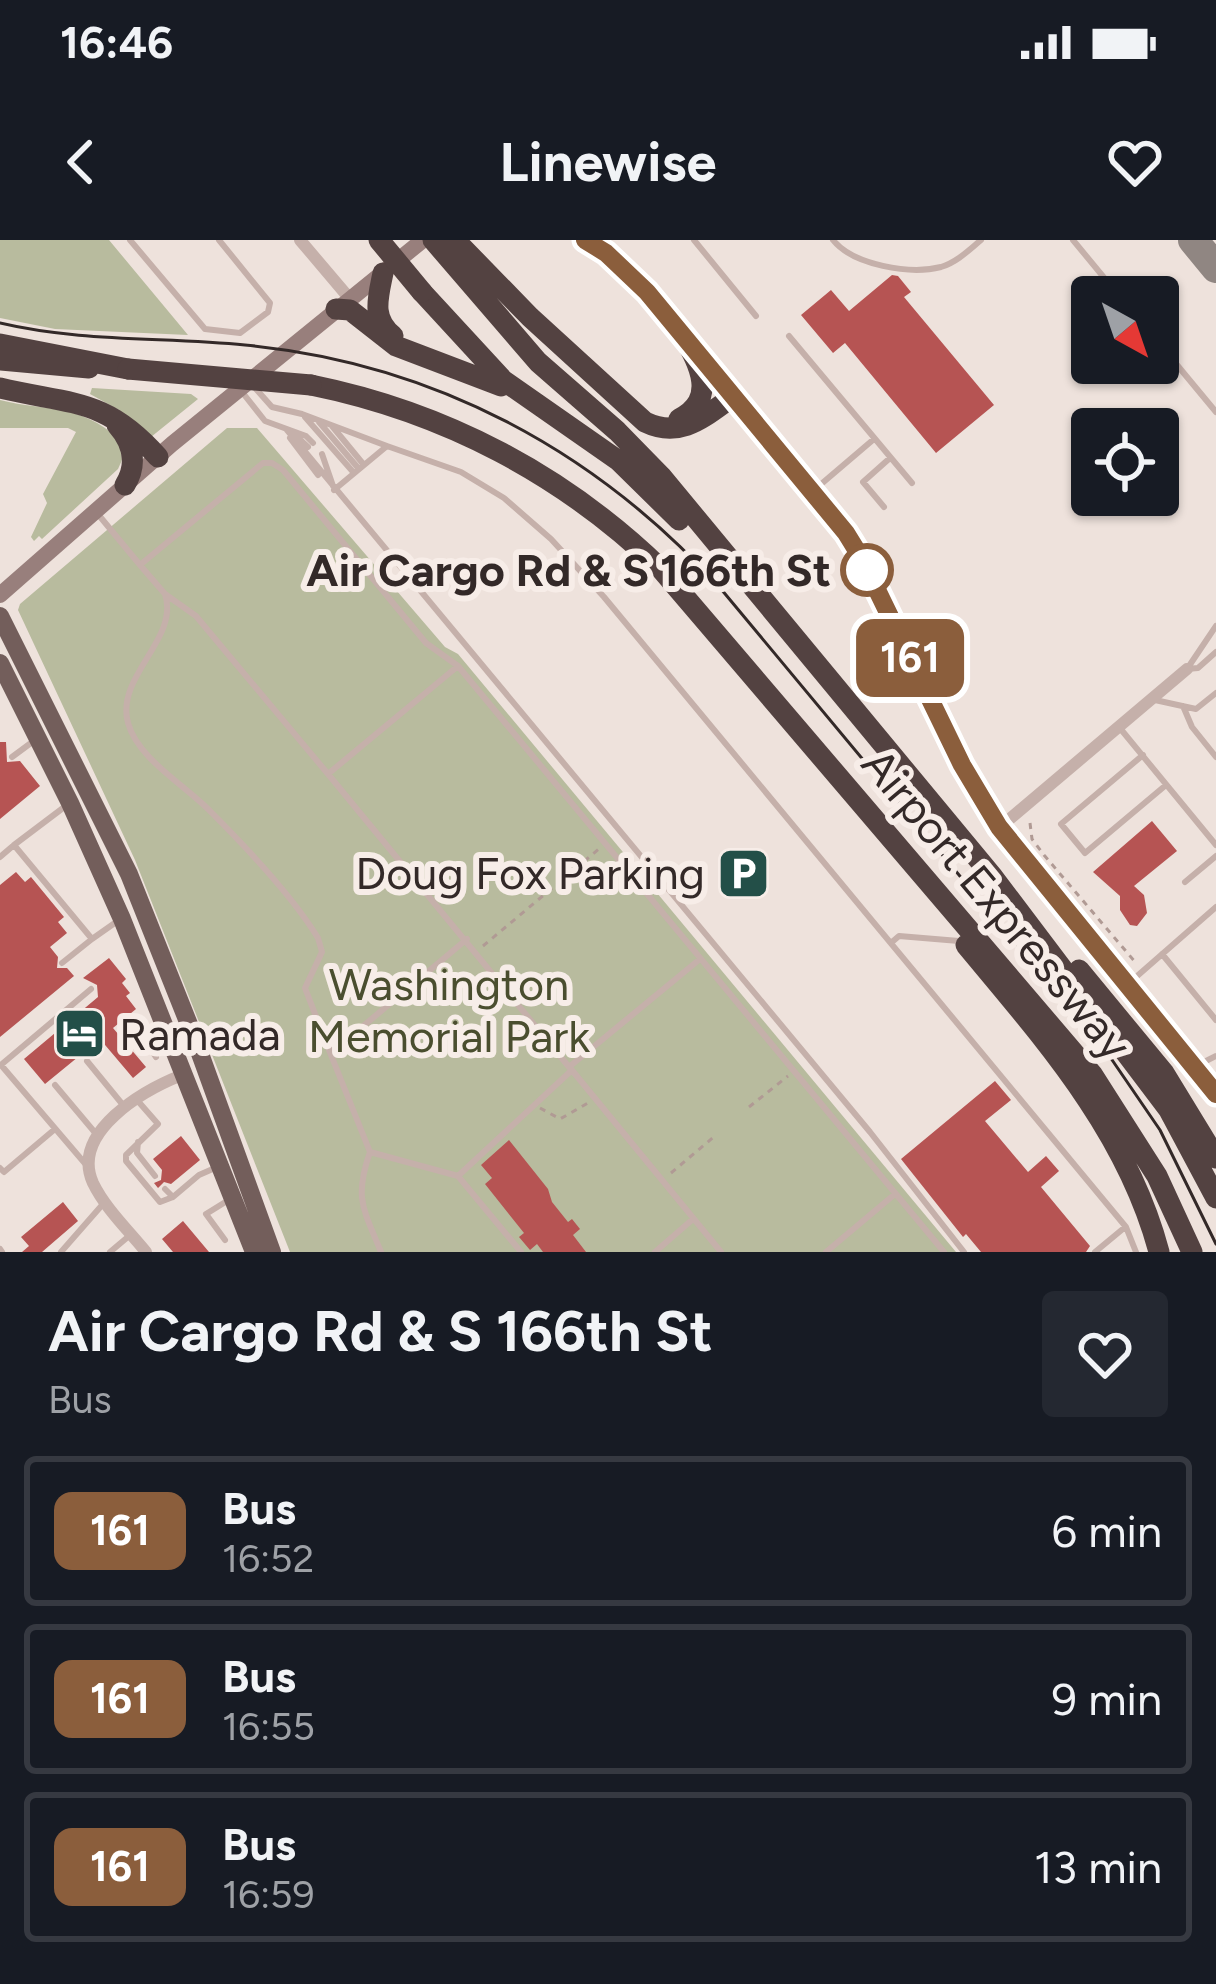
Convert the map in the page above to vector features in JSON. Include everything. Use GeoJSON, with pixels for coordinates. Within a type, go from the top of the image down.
{"type":"FeatureCollection","features":[{"type":"Feature","properties":{"kind":"highway"},"geometry":{"type":"LineString","coordinates":[[379,240],[494,371],[650,489],[800,661],[841,698]]}},
{"type":"Feature","properties":{"kind":"highway","name":"Airport Expressway"},"geometry":{"type":"LineString","coordinates":[[433,240],[459,252],[538,362],[661,476],[993,878],[1169,1110],[1216,1198]]}},
{"type":"Feature","properties":{"kind":"highway"},"geometry":{"type":"LineString","coordinates":[[459,252],[646,422],[669,431],[688,427],[735,395]]}},
{"type":"Feature","properties":{"kind":"highway"},"geometry":{"type":"LineString","coordinates":[[383,273],[377,314],[386,331],[454,360],[559,418]]}},
{"type":"Feature","properties":{"kind":"highway"},"geometry":{"type":"LineString","coordinates":[[343,304],[396,346],[497,384]]}},
{"type":"Feature","properties":{"kind":"highway"},"geometry":{"type":"LineString","coordinates":[[605,386],[659,420],[673,421],[690,413],[702,395],[703,376],[680,328]]}},
{"type":"Feature","properties":{"kind":"highway"},"geometry":{"type":"LineString","coordinates":[[0,344],[86,363]]}},
{"type":"Feature","properties":{"kind":"highway","name":"Airport Expressway"},"geometry":{"type":"LineString","coordinates":[[0,360],[267,378],[378,401],[476,438],[599,514],[690,598],[1093,1074],[1148,1160],[1192,1252]]}},
{"type":"Feature","properties":{"kind":"highway"},"geometry":{"type":"LineString","coordinates":[[0,388],[104,412],[130,428],[158,457]]}},
{"type":"Feature","properties":{"kind":"highway"},"geometry":{"type":"LineString","coordinates":[[104,412],[128,441],[134,464],[125,485]]}},
{"type":"Feature","properties":{"kind":"highway"},"geometry":{"type":"LineString","coordinates":[[847,787],[912,880],[1086,1094],[1121,1152],[1159,1252]]}},
{"type":"Feature","properties":{"kind":"highway"},"geometry":{"type":"LineString","coordinates":[[993,878],[1114,1008],[1164,1073],[1216,1158]]}},
{"type":"Feature","properties":{"kind":"main road"},"geometry":{"type":"LineString","coordinates":[[0,616],[129,874],[272,1252]]}},
{"type":"Feature","properties":{"kind":"main road"},"geometry":{"type":"LineString","coordinates":[[0,663],[122,919],[133,959],[254,1252]]}},
{"type":"Feature","properties":{"kind":"main road"},"geometry":{"type":"LineString","coordinates":[[182,1075],[198,1084],[221,1114]]}},
{"type":"Feature","properties":{"kind":"street"},"geometry":{"type":"LineString","coordinates":[[299,240],[343,304]]}},
{"type":"Feature","properties":{"kind":"street"},"geometry":{"type":"LineString","coordinates":[[0,596],[158,457],[422,240]]}},
{"type":"Feature","properties":{"kind":"street"},"geometry":{"type":"LineString","coordinates":[[585,240],[600,246],[680,328],[812,491],[862,559],[962,765],[999,827],[1216,1094]]}},
{"type":"Feature","properties":{"kind":"street"},"geometry":{"type":"LineString","coordinates":[[999,827],[1187,669]]}},
{"type":"Feature","properties":{"kind":"street"},"geometry":{"type":"LineString","coordinates":[[146,1252],[93,1182],[90,1153],[100,1132],[131,1104],[182,1075]]}},
{"type":"Feature","properties":{"kind":"lane"},"geometry":{"type":"LineString","coordinates":[[144,240],[133,243],[205,328],[240,333],[268,312],[270,303],[219,240]]}},
{"type":"Feature","properties":{"kind":"lane"},"geometry":{"type":"LineString","coordinates":[[694,240],[756,316]]}},
{"type":"Feature","properties":{"kind":"lane"},"geometry":{"type":"LineString","coordinates":[[832,240],[853,258],[924,268],[956,261],[981,240]]}},
{"type":"Feature","properties":{"kind":"lane"},"geometry":{"type":"LineString","coordinates":[[1073,240],[1103,276]]}},
{"type":"Feature","properties":{"kind":"lane"},"geometry":{"type":"LineString","coordinates":[[789,337],[911,483]]}},
{"type":"Feature","properties":{"kind":"lane"},"geometry":{"type":"LineString","coordinates":[[1179,368],[1216,412]]}},
{"type":"Feature","properties":{"kind":"lane"},"geometry":{"type":"LineString","coordinates":[[245,386],[272,407],[330,424],[479,482],[550,539],[604,597],[892,942],[1126,1227],[1136,1252]]}},
{"type":"Feature","properties":{"kind":"lane"},"geometry":{"type":"LineString","coordinates":[[245,386],[265,421],[306,436],[310,445]]}},
{"type":"Feature","properties":{"kind":"lane"},"geometry":{"type":"LineString","coordinates":[[302,414],[359,469]]}},
{"type":"Feature","properties":{"kind":"lane"},"geometry":{"type":"LineString","coordinates":[[316,419],[359,469]]}},
{"type":"Feature","properties":{"kind":"lane"},"geometry":{"type":"LineString","coordinates":[[330,424],[359,469]]}},
{"type":"Feature","properties":{"kind":"lane"},"geometry":{"type":"LineString","coordinates":[[287,430],[870,1132],[964,1252]]}},
{"type":"Feature","properties":{"kind":"lane"},"geometry":{"type":"LineString","coordinates":[[812,491],[874,439]]}},
{"type":"Feature","properties":{"kind":"lane"},"geometry":{"type":"LineString","coordinates":[[334,490],[387,446]]}},
{"type":"Feature","properties":{"kind":"lane"},"geometry":{"type":"LineString","coordinates":[[320,456],[334,490]]}},
{"type":"Feature","properties":{"kind":"lane"},"geometry":{"type":"LineString","coordinates":[[884,506],[862,482],[890,458]]}},
{"type":"Feature","properties":{"kind":"lane"},"geometry":{"type":"LineString","coordinates":[[140,565],[259,466],[272,463],[283,470],[426,643],[458,666],[944,1252]]}},
{"type":"Feature","properties":{"kind":"lane"},"geometry":{"type":"LineString","coordinates":[[96,512],[165,594],[196,616],[722,1252]]}},
{"type":"Feature","properties":{"kind":"lane"},"geometry":{"type":"LineString","coordinates":[[165,594],[169,605],[166,624],[131,692],[128,724],[142,747],[220,820],[319,938],[322,952],[305,988],[370,1152],[359,1184],[381,1252]]}},
{"type":"Feature","properties":{"kind":"lane"},"geometry":{"type":"LineString","coordinates":[[1187,669],[1216,626]]}},
{"type":"Feature","properties":{"kind":"lane"},"geometry":{"type":"LineString","coordinates":[[1187,669],[1198,668],[1216,652]]}},
{"type":"Feature","properties":{"kind":"lane"},"geometry":{"type":"LineString","coordinates":[[328,774],[458,666]]}},
{"type":"Feature","properties":{"kind":"lane"},"geometry":{"type":"LineString","coordinates":[[1152,699],[1196,709],[1216,693]]}},
{"type":"Feature","properties":{"kind":"lane"},"geometry":{"type":"LineString","coordinates":[[1183,706],[1192,727],[1216,757]]}},
{"type":"Feature","properties":{"kind":"lane"},"geometry":{"type":"LineString","coordinates":[[1119,727],[1216,844]]}},
{"type":"Feature","properties":{"kind":"lane"},"geometry":{"type":"LineString","coordinates":[[12,758],[38,738]]}},
{"type":"Feature","properties":{"kind":"lane"},"geometry":{"type":"LineString","coordinates":[[1143,755],[1061,824],[1085,853],[1166,785]]}},
{"type":"Feature","properties":{"kind":"lane"},"geometry":{"type":"LineString","coordinates":[[0,857],[70,803]]}},
{"type":"Feature","properties":{"kind":"lane"},"geometry":{"type":"LineString","coordinates":[[14,845],[92,939]]}},
{"type":"Feature","properties":{"kind":"lane"},"geometry":{"type":"LineString","coordinates":[[1185,882],[1216,856]]}},
{"type":"Feature","properties":{"kind":"lane"},"geometry":{"type":"LineString","coordinates":[[1127,985],[1216,907]]}},
{"type":"Feature","properties":{"kind":"lane"},"geometry":{"type":"LineString","coordinates":[[62,963],[122,919]]}},
{"type":"Feature","properties":{"kind":"lane"},"geometry":{"type":"LineString","coordinates":[[892,942],[899,936],[963,941]]}},
{"type":"Feature","properties":{"kind":"lane"},"geometry":{"type":"LineString","coordinates":[[329,1050],[467,939]]}},
{"type":"Feature","properties":{"kind":"lane"},"geometry":{"type":"LineString","coordinates":[[1162,954],[1216,1020]]}},
{"type":"Feature","properties":{"kind":"lane"},"geometry":{"type":"LineString","coordinates":[[458,1176],[570,1068],[701,958]]}},
{"type":"Feature","properties":{"kind":"lane"},"geometry":{"type":"LineString","coordinates":[[90,1170],[1,1065],[91,989]]}},
{"type":"Feature","properties":{"kind":"lane"},"geometry":{"type":"LineString","coordinates":[[156,1058],[139,1031],[162,1024]]}},
{"type":"Feature","properties":{"kind":"lane"},"geometry":{"type":"LineString","coordinates":[[1194,1067],[1216,1056]]}},
{"type":"Feature","properties":{"kind":"lane"},"geometry":{"type":"LineString","coordinates":[[87,1060],[158,1124],[126,1155],[126,1161],[160,1202],[217,1167]]}},
{"type":"Feature","properties":{"kind":"lane"},"geometry":{"type":"LineString","coordinates":[[55,1084],[100,1132]]}},
{"type":"Feature","properties":{"kind":"lane"},"geometry":{"type":"LineString","coordinates":[[0,1168],[4,1172],[56,1129]]}},
{"type":"Feature","properties":{"kind":"lane"},"geometry":{"type":"LineString","coordinates":[[140,1139],[137,1153],[154,1176]]}},
{"type":"Feature","properties":{"kind":"lane"},"geometry":{"type":"LineString","coordinates":[[370,1152],[458,1176],[521,1252]]}},
{"type":"Feature","properties":{"kind":"lane"},"geometry":{"type":"LineString","coordinates":[[165,1189],[173,1197]]}},
{"type":"Feature","properties":{"kind":"lane"},"geometry":{"type":"LineString","coordinates":[[826,1252],[895,1194]]}},
{"type":"Feature","properties":{"kind":"lane"},"geometry":{"type":"LineString","coordinates":[[225,1240],[206,1214],[230,1199]]}},
{"type":"Feature","properties":{"kind":"lane"},"geometry":{"type":"LineString","coordinates":[[61,1252],[106,1201]]}},
{"type":"Feature","properties":{"kind":"lane"},"geometry":{"type":"LineString","coordinates":[[655,1252],[694,1219]]}},
{"type":"Feature","properties":{"kind":"lane"},"geometry":{"type":"LineString","coordinates":[[1095,1252],[1126,1227]]}},
{"type":"Feature","properties":{"kind":"lane"},"geometry":{"type":"LineString","coordinates":[[110,1252],[132,1233]]}},
{"type":"Feature","properties":{"kind":"path"},"geometry":{"type":"LineString","coordinates":[[1030,823],[1032,839],[1044,855],[1142,971]]}},
{"type":"Feature","properties":{"kind":"path"},"geometry":{"type":"LineString","coordinates":[[477,951],[606,843]]}},
{"type":"Feature","properties":{"kind":"path"},"geometry":{"type":"LineString","coordinates":[[749,1107],[794,1071]]}},
{"type":"Feature","properties":{"kind":"path"},"geometry":{"type":"LineString","coordinates":[[536,1103],[560,1119],[595,1098]]}},
{"type":"Feature","properties":{"kind":"path"},"geometry":{"type":"LineString","coordinates":[[662,1180],[716,1136]]}},
{"type":"Feature","properties":{"kind":"green space"},"geometry":{"type":"Polygon","coordinates":[[[0,240],[109,240],[188,335],[55,329],[0,318],[0,240]]]}},
{"type":"Feature","properties":{"kind":"green space"},"geometry":{"type":"Polygon","coordinates":[[[92,388],[191,394],[198,399],[151,437],[119,410],[90,394],[92,388]]]}},
{"type":"Feature","properties":{"kind":"green space"},"geometry":{"type":"Polygon","coordinates":[[[0,400],[76,414],[119,439],[122,460],[118,469],[42,539],[31,537],[47,503],[43,494],[76,432],[0,428],[0,400]]]}},
{"type":"Feature","properties":{"kind":"green space","name":"Washington Memorial Park"},"geometry":{"type":"Polygon","coordinates":[[[227,428],[257,428],[445,647],[458,654],[956,1252],[290,1252],[135,860],[18,610],[227,428]]]}},
{"type":"Feature","properties":{"kind":"building"},"geometry":{"type":"Polygon","coordinates":[[[892,275],[911,292],[904,297],[994,405],[936,453],[845,343],[833,353],[801,315],[831,290],[849,311],[892,275]]]}},
{"type":"Feature","properties":{"kind":"building"},"geometry":{"type":"Polygon","coordinates":[[[0,742],[6,742],[7,762],[20,761],[40,786],[0,819],[0,742]]]}},
{"type":"Feature","properties":{"kind":"building"},"geometry":{"type":"Polygon","coordinates":[[[1152,821],[1177,851],[1134,886],[1144,895],[1147,913],[1137,926],[1130,925],[1120,910],[1120,896],[1093,872],[1152,821]]]}},
{"type":"Feature","properties":{"kind":"building"},"geometry":{"type":"Polygon","coordinates":[[[16,872],[25,882],[31,877],[64,917],[58,922],[67,933],[50,947],[58,957],[57,968],[67,968],[74,976],[0,1037],[0,885],[16,872]]]}},
{"type":"Feature","properties":{"kind":"building","name":"Ramada"},"geometry":{"type":"Polygon","coordinates":[[[109,958],[126,979],[122,983],[130,993],[126,996],[136,1009],[113,1028],[146,1067],[133,1078],[100,1039],[45,1084],[24,1059],[98,997],[97,985],[83,978],[109,958]]]}},
{"type":"Feature","properties":{"kind":"building"},"geometry":{"type":"Polygon","coordinates":[[[995,1081],[1011,1100],[985,1121],[1028,1172],[1046,1156],[1059,1171],[1041,1187],[1090,1246],[1086,1252],[981,1252],[966,1234],[963,1237],[901,1159],[995,1081]]]}},
{"type":"Feature","properties":{"kind":"building"},"geometry":{"type":"Polygon","coordinates":[[[181,1136],[200,1160],[171,1184],[164,1182],[158,1188],[154,1183],[161,1180],[162,1170],[153,1159],[181,1136]]]}},
{"type":"Feature","properties":{"kind":"building"},"geometry":{"type":"Polygon","coordinates":[[[509,1140],[548,1189],[552,1202],[580,1229],[573,1235],[586,1252],[543,1252],[537,1244],[530,1250],[519,1237],[524,1233],[485,1184],[492,1178],[481,1165],[509,1140]]]}},
{"type":"Feature","properties":{"kind":"building"},"geometry":{"type":"Polygon","coordinates":[[[63,1202],[78,1221],[42,1252],[22,1252],[29,1246],[21,1237],[63,1202]]]}},
{"type":"Feature","properties":{"kind":"building"},"geometry":{"type":"Polygon","coordinates":[[[183,1221],[209,1252],[173,1252],[162,1239],[183,1221]]]}},
{"type":"Feature","properties":{"kind":"taxiway"},"geometry":{"type":"LineString","coordinates":[[1193,240],[1216,268]]}},
{"type":"Feature","properties":{"kind":"tram line"},"geometry":{"type":"LineString","coordinates":[[0,323],[91,336],[245,345],[381,371],[445,393],[507,422],[565,455],[620,495],[721,589],[1108,1054],[1160,1130],[1216,1244]]}},
{"type":"Feature","properties":{"kind":"bus line","name":"161"},"geometry":{"type":"LineString","coordinates":[[585,240],[606,253],[680,328],[846,533],[962,765],[999,827],[1216,1094]]}},
{"type":"Feature","properties":{"kind":"place","name":"Air Cargo Rd & S 166th St"},"geometry":{"type":"Point","coordinates":[867,570]}},
{"type":"Feature","properties":{"kind":"place","name":"Doug Fox Parking"},"geometry":{"type":"Point","coordinates":[744,873]}},
{"type":"Feature","properties":{"kind":"place","name":"Ramada"},"geometry":{"type":"Point","coordinates":[80,1034]}}]}
